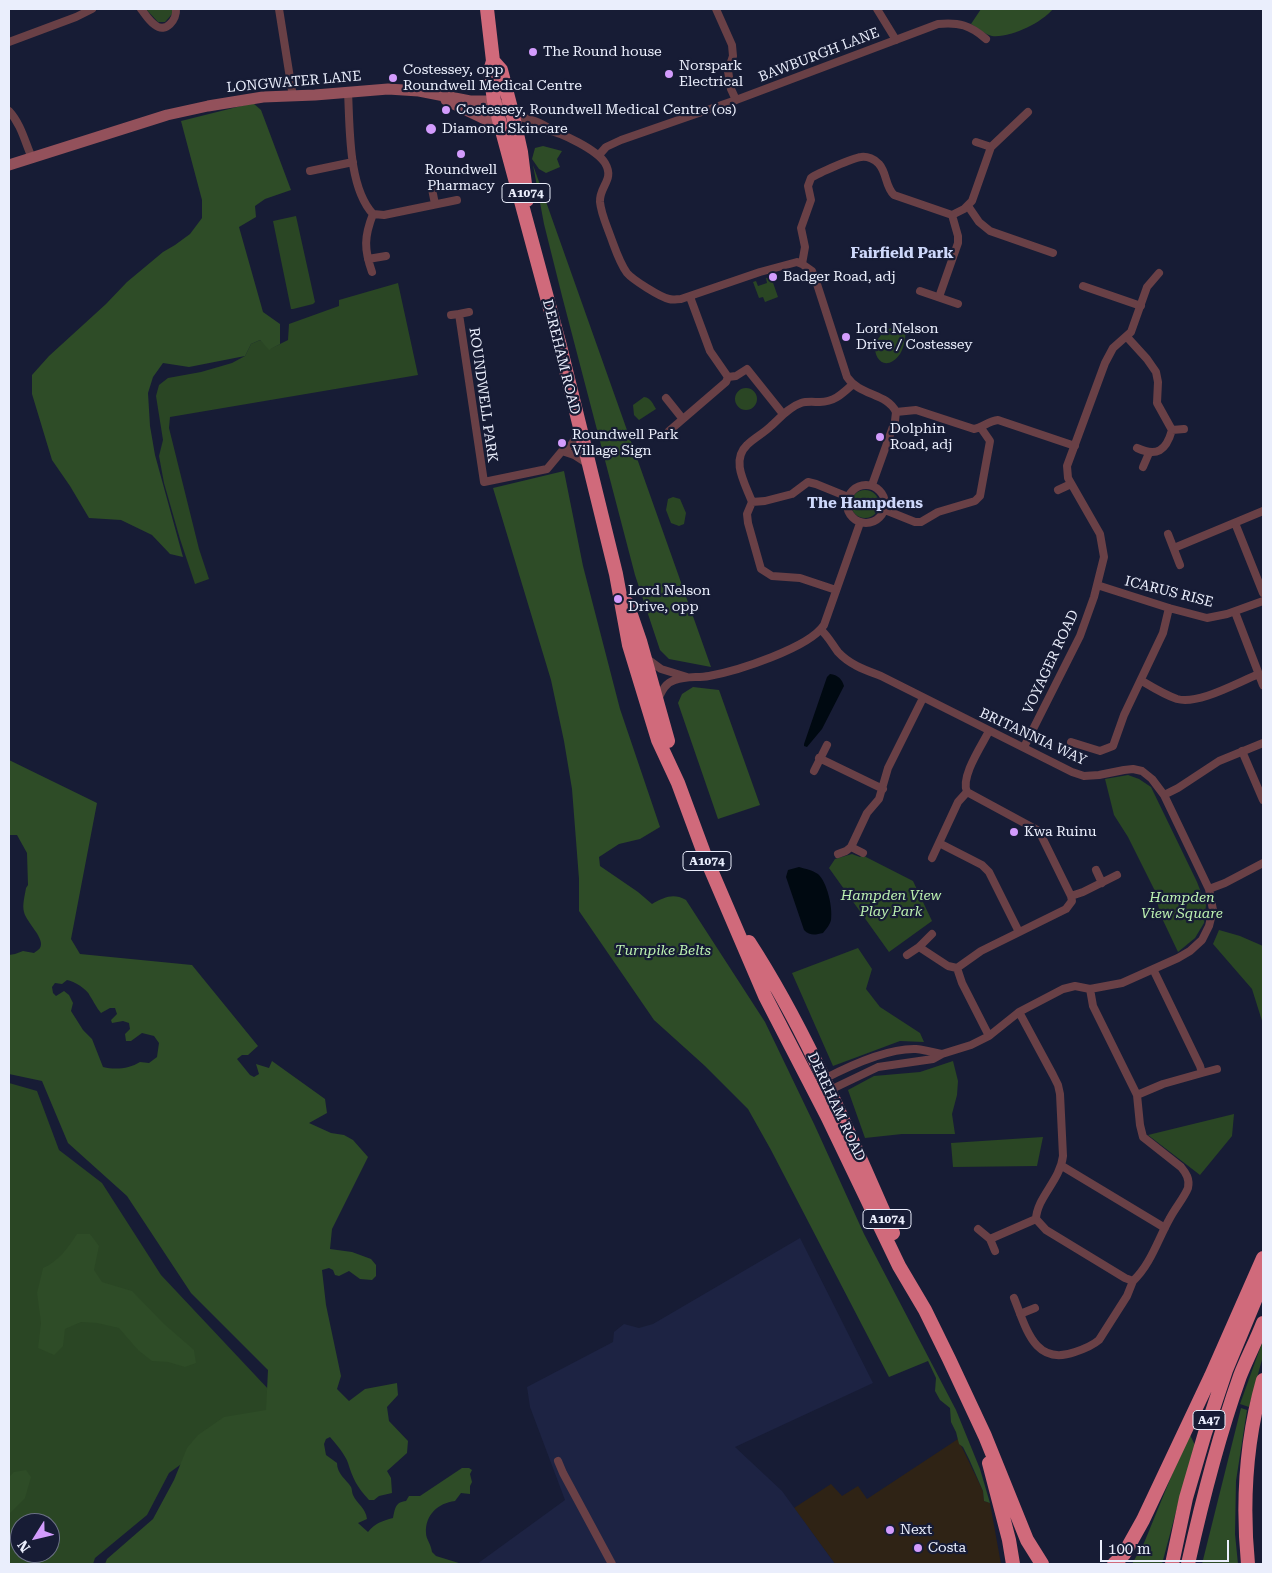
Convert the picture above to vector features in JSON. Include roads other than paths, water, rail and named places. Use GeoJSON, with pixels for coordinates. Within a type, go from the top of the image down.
{"type":"FeatureCollection","features":[{"type":"Feature","properties":{"kind":"highway","name":"DEREHAM ROAD"},"geometry":{"type":"LineString","coordinates":[[487,9],[494,61],[490,76],[500,127],[559,342],[579,430],[616,574],[625,630],[658,740],[678,783]]}},
{"type":"Feature","properties":{"kind":"highway","name":"DEREHAM ROAD"},"geometry":{"type":"LineString","coordinates":[[494,61],[501,70],[521,152],[535,256]]}},
{"type":"Feature","properties":{"kind":"highway"},"geometry":{"type":"LineString","coordinates":[[500,127],[513,116]]}},
{"type":"Feature","properties":{"kind":"highway","name":"DEREHAM ROAD"},"geometry":{"type":"LineString","coordinates":[[616,574],[635,624],[678,783],[704,856],[765,996],[814,1091],[899,1266],[925,1310]]}},
{"type":"Feature","properties":{"kind":"highway","name":"DEREHAM ROAD"},"geometry":{"type":"LineString","coordinates":[[730,912],[779,990],[827,1084],[906,1262],[925,1310],[985,1436],[1028,1540],[1042,1564]]}},
{"type":"Feature","properties":{"kind":"highway"},"geometry":{"type":"LineString","coordinates":[[814,1091],[827,1084]]}},
{"type":"Feature","properties":{"kind":"highway","name":"A47"},"geometry":{"type":"LineString","coordinates":[[1114,1564],[1124,1554],[1142,1520],[1211,1376],[1263,1258]]}},
{"type":"Feature","properties":{"kind":"highway","name":"A47"},"geometry":{"type":"LineString","coordinates":[[1172,1564],[1186,1498],[1205,1433],[1226,1370],[1263,1281]]}},
{"type":"Feature","properties":{"kind":"highway","name":"A47"},"geometry":{"type":"LineString","coordinates":[[1188,1564],[1202,1502],[1220,1438],[1241,1374],[1263,1323]]}},
{"type":"Feature","properties":{"kind":"highway"},"geometry":{"type":"LineString","coordinates":[[1248,1563],[1244,1505],[1246,1469],[1252,1428],[1263,1380]]}},
{"type":"Feature","properties":{"kind":"highway"},"geometry":{"type":"LineString","coordinates":[[985,1436],[990,1469],[1005,1521],[1013,1564]]}},
{"type":"Feature","properties":{"kind":"highway","name":"DEREHAM ROAD"},"geometry":{"type":"LineString","coordinates":[[1028,1540],[1032,1564]]}},
{"type":"Feature","properties":{"kind":"street"},"geometry":{"type":"LineString","coordinates":[[9,42],[76,17],[92,9]]}},
{"type":"Feature","properties":{"kind":"street"},"geometry":{"type":"LineString","coordinates":[[141,9],[155,26],[162,27],[170,25],[175,20],[176,9]]}},
{"type":"Feature","properties":{"kind":"street"},"geometry":{"type":"LineString","coordinates":[[279,9],[293,96]]}},
{"type":"Feature","properties":{"kind":"street"},"geometry":{"type":"LineString","coordinates":[[716,9],[732,45],[732,56],[728,71],[731,89],[736,100]]}},
{"type":"Feature","properties":{"kind":"street"},"geometry":{"type":"LineString","coordinates":[[877,9],[896,40]]}},
{"type":"Feature","properties":{"kind":"street","name":"BAWBURGH LANE"},"geometry":{"type":"LineString","coordinates":[[599,155],[606,147],[621,140],[736,100],[938,24],[956,22],[979,33],[986,39]]}},
{"type":"Feature","properties":{"kind":"street","name":"LONGWATER LANE"},"geometry":{"type":"LineString","coordinates":[[9,165],[100,135],[180,112],[263,97],[388,89],[419,91],[476,102],[494,101]]}},
{"type":"Feature","properties":{"kind":"street"},"geometry":{"type":"LineString","coordinates":[[348,92],[353,162],[360,194],[366,207],[373,214],[384,215],[457,200]]}},
{"type":"Feature","properties":{"kind":"street","name":"LONGWATER LANE"},"geometry":{"type":"LineString","coordinates":[[440,96],[467,112],[487,119],[500,127]]}},
{"type":"Feature","properties":{"kind":"street"},"geometry":{"type":"LineString","coordinates":[[494,101],[513,116],[543,124],[553,132]]}},
{"type":"Feature","properties":{"kind":"street"},"geometry":{"type":"LineString","coordinates":[[9,111],[17,121],[32,158]]}},
{"type":"Feature","properties":{"kind":"street"},"geometry":{"type":"LineString","coordinates":[[802,264],[805,247],[801,228],[811,200],[808,186],[811,178],[861,157],[870,158],[878,163],[889,189],[894,195],[952,215],[968,206],[975,194],[991,147],[1028,112]]}},
{"type":"Feature","properties":{"kind":"street"},"geometry":{"type":"LineString","coordinates":[[500,127],[553,132],[587,147],[599,155],[609,172],[606,184],[601,192],[602,212],[619,257],[629,275],[668,299],[690,297],[760,272],[796,262],[812,271],[847,377],[852,385],[860,390],[888,401],[896,412],[895,421],[872,485]]}},
{"type":"Feature","properties":{"kind":"street"},"geometry":{"type":"LineString","coordinates":[[976,142],[991,147]]}},
{"type":"Feature","properties":{"kind":"street"},"geometry":{"type":"LineString","coordinates":[[310,171],[353,162]]}},
{"type":"Feature","properties":{"kind":"street"},"geometry":{"type":"LineString","coordinates":[[803,172],[811,178]]}},
{"type":"Feature","properties":{"kind":"street"},"geometry":{"type":"LineString","coordinates":[[432,189],[435,204]]}},
{"type":"Feature","properties":{"kind":"street"},"geometry":{"type":"LineString","coordinates":[[968,206],[979,222],[990,231],[1053,253]]}},
{"type":"Feature","properties":{"kind":"street"},"geometry":{"type":"LineString","coordinates":[[372,272],[365,239],[373,214]]}},
{"type":"Feature","properties":{"kind":"street"},"geometry":{"type":"LineString","coordinates":[[939,297],[958,243],[952,215]]}},
{"type":"Feature","properties":{"kind":"street"},"geometry":{"type":"LineString","coordinates":[[368,260],[386,256]]}},
{"type":"Feature","properties":{"kind":"street"},"geometry":{"type":"LineString","coordinates":[[1058,490],[1071,484],[1068,478],[1068,466],[1105,363],[1113,348],[1131,332],[1147,287],[1158,273]]}},
{"type":"Feature","properties":{"kind":"street"},"geometry":{"type":"LineString","coordinates":[[1083,286],[1141,306]]}},
{"type":"Feature","properties":{"kind":"street"},"geometry":{"type":"LineString","coordinates":[[920,291],[958,304]]}},
{"type":"Feature","properties":{"kind":"street"},"geometry":{"type":"LineString","coordinates":[[690,297],[710,351],[728,377]]}},
{"type":"Feature","properties":{"kind":"street","name":"ROUNDWELL PARK"},"geometry":{"type":"LineString","coordinates":[[469,312],[455,314],[484,482],[547,469],[562,451],[572,444],[579,430]]}},
{"type":"Feature","properties":{"kind":"street"},"geometry":{"type":"LineString","coordinates":[[1127,337],[1156,372],[1158,382],[1157,403],[1172,430],[1169,441],[1158,452],[1149,453],[1137,448]]}},
{"type":"Feature","properties":{"kind":"street"},"geometry":{"type":"LineString","coordinates":[[728,377],[736,376],[747,369],[783,414]]}},
{"type":"Feature","properties":{"kind":"street"},"geometry":{"type":"LineString","coordinates":[[669,431],[726,382],[728,377]]}},
{"type":"Feature","properties":{"kind":"street"},"geometry":{"type":"LineString","coordinates":[[836,590],[800,578],[772,576],[761,569],[748,523],[747,514],[752,502],[739,469],[739,461],[741,452],[746,446],[770,428],[783,414],[802,402],[833,401],[852,385]]}},
{"type":"Feature","properties":{"kind":"street"},"geometry":{"type":"LineString","coordinates":[[666,398],[682,418]]}},
{"type":"Feature","properties":{"kind":"street"},"geometry":{"type":"LineString","coordinates":[[896,412],[916,410],[974,429],[982,428],[992,421],[998,420],[1075,446]]}},
{"type":"Feature","properties":{"kind":"street"},"geometry":{"type":"LineString","coordinates":[[885,510],[915,522],[921,522],[938,512],[975,501],[980,496],[990,441],[982,428]]}},
{"type":"Feature","properties":{"kind":"street"},"geometry":{"type":"LineString","coordinates":[[1172,430],[1184,429]]}},
{"type":"Feature","properties":{"kind":"street"},"geometry":{"type":"LineString","coordinates":[[562,451],[574,455],[588,464]]}},
{"type":"Feature","properties":{"kind":"street"},"geometry":{"type":"LineString","coordinates":[[1143,467],[1149,453]]}},
{"type":"Feature","properties":{"kind":"street"},"geometry":{"type":"LineString","coordinates":[[752,502],[792,494],[808,482],[848,498]]}},
{"type":"Feature","properties":{"kind":"street","name":"VOYAGER ROAD"},"geometry":{"type":"LineString","coordinates":[[1024,747],[1080,636],[1104,557],[1100,534],[1071,484]]}},
{"type":"Feature","properties":{"kind":"street"},"geometry":{"type":"LineString","coordinates":[[862,485],[872,485],[881,490],[886,500],[885,510],[880,518],[875,521],[860,523],[852,517],[847,508],[848,498],[853,489],[862,485]]}},
{"type":"Feature","properties":{"kind":"street"},"geometry":{"type":"LineString","coordinates":[[1174,548],[1263,511]]}},
{"type":"Feature","properties":{"kind":"street"},"geometry":{"type":"LineString","coordinates":[[657,701],[662,689],[675,680],[708,676],[734,670],[800,645],[821,630],[860,523]]}},
{"type":"Feature","properties":{"kind":"street"},"geometry":{"type":"LineString","coordinates":[[1236,523],[1263,593]]}},
{"type":"Feature","properties":{"kind":"street"},"geometry":{"type":"LineString","coordinates":[[1168,534],[1180,565]]}},
{"type":"Feature","properties":{"kind":"street","name":"ICARUS RISE"},"geometry":{"type":"LineString","coordinates":[[1097,585],[1207,618],[1234,612],[1263,601]]}},
{"type":"Feature","properties":{"kind":"street"},"geometry":{"type":"LineString","coordinates":[[1071,742],[1100,751],[1113,746],[1124,715],[1142,681],[1163,633],[1169,608]]}},
{"type":"Feature","properties":{"kind":"street"},"geometry":{"type":"LineString","coordinates":[[1234,612],[1263,685]]}},
{"type":"Feature","properties":{"kind":"street","name":"BRITANNIA WAY"},"geometry":{"type":"LineString","coordinates":[[821,630],[828,636],[840,654],[852,664],[881,676],[1072,772],[1084,776],[1099,776],[1124,770],[1142,771],[1152,779],[1164,795],[1209,889],[1212,910],[1209,926],[1202,940],[1190,951],[1153,970],[1122,984],[1090,989],[1076,986],[1063,989],[1020,1012],[989,1036],[971,1045],[942,1054],[934,1059],[878,1067],[827,1084]]}},
{"type":"Feature","properties":{"kind":"street"},"geometry":{"type":"LineString","coordinates":[[644,657],[660,669],[689,677]]}},
{"type":"Feature","properties":{"kind":"street"},"geometry":{"type":"LineString","coordinates":[[1142,681],[1176,699],[1188,700],[1202,697],[1259,674]]}},
{"type":"Feature","properties":{"kind":"street"},"geometry":{"type":"LineString","coordinates":[[838,854],[851,847],[867,813],[879,799],[888,768],[923,698]]}},
{"type":"Feature","properties":{"kind":"street"},"geometry":{"type":"LineString","coordinates":[[919,947],[948,966],[957,968],[981,951],[1066,909],[1072,901],[1039,831],[967,792],[965,788],[966,776],[989,731]]}},
{"type":"Feature","properties":{"kind":"street"},"geometry":{"type":"LineString","coordinates":[[814,771],[827,744]]}},
{"type":"Feature","properties":{"kind":"street"},"geometry":{"type":"LineString","coordinates":[[1164,795],[1211,766],[1263,744]]}},
{"type":"Feature","properties":{"kind":"street"},"geometry":{"type":"LineString","coordinates":[[1242,752],[1263,800]]}},
{"type":"Feature","properties":{"kind":"street"},"geometry":{"type":"LineString","coordinates":[[819,758],[882,789]]}},
{"type":"Feature","properties":{"kind":"street"},"geometry":{"type":"LineString","coordinates":[[932,858],[958,802],[967,792]]}},
{"type":"Feature","properties":{"kind":"street"},"geometry":{"type":"LineString","coordinates":[[939,843],[982,865],[989,872],[1019,932]]}},
{"type":"Feature","properties":{"kind":"street"},"geometry":{"type":"LineString","coordinates":[[851,847],[863,853]]}},
{"type":"Feature","properties":{"kind":"street"},"geometry":{"type":"LineString","coordinates":[[1209,889],[1225,883],[1263,863]]}},
{"type":"Feature","properties":{"kind":"street"},"geometry":{"type":"LineString","coordinates":[[1096,870],[1102,883]]}},
{"type":"Feature","properties":{"kind":"street"},"geometry":{"type":"LineString","coordinates":[[1071,896],[1117,875]]}},
{"type":"Feature","properties":{"kind":"street"},"geometry":{"type":"LineString","coordinates":[[907,955],[919,947],[932,934]]}},
{"type":"Feature","properties":{"kind":"street"},"geometry":{"type":"LineString","coordinates":[[957,968],[962,983],[989,1036]]}},
{"type":"Feature","properties":{"kind":"street"},"geometry":{"type":"LineString","coordinates":[[1153,970],[1202,1073]]}},
{"type":"Feature","properties":{"kind":"street"},"geometry":{"type":"LineString","coordinates":[[1014,1298],[1028,1334],[1040,1349],[1056,1356],[1066,1355],[1093,1345],[1099,1340],[1127,1296],[1133,1281],[1152,1255],[1165,1228],[1188,1189],[1186,1173],[1181,1167],[1143,1137],[1137,1095],[1093,1006],[1090,989]]}},
{"type":"Feature","properties":{"kind":"street"},"geometry":{"type":"LineString","coordinates":[[1020,1012],[1058,1085],[1060,1094],[1062,1166],[1036,1210],[1036,1220],[1046,1230],[1133,1281]]}},
{"type":"Feature","properties":{"kind":"street","name":"BRITANNIA WAY"},"geometry":{"type":"LineString","coordinates":[[827,1084],[858,1063],[884,1054],[914,1049],[942,1054]]}},
{"type":"Feature","properties":{"kind":"street"},"geometry":{"type":"LineString","coordinates":[[1137,1095],[1163,1084],[1217,1069]]}},
{"type":"Feature","properties":{"kind":"street"},"geometry":{"type":"LineString","coordinates":[[1062,1166],[1165,1228]]}},
{"type":"Feature","properties":{"kind":"street"},"geometry":{"type":"LineString","coordinates":[[990,1239],[1036,1220]]}},
{"type":"Feature","properties":{"kind":"street"},"geometry":{"type":"LineString","coordinates":[[978,1229],[990,1239],[995,1251]]}},
{"type":"Feature","properties":{"kind":"street"},"geometry":{"type":"LineString","coordinates":[[1020,1314],[1035,1308]]}},
{"type":"Feature","properties":{"kind":"street"},"geometry":{"type":"LineString","coordinates":[[558,1461],[563,1474],[612,1564]]}},
{"type":"Feature","properties":{"kind":"place","name":"The Round house"},"geometry":{"type":"Point","coordinates":[533,52]}},
{"type":"Feature","properties":{"kind":"place","name":"Norspark Electrical"},"geometry":{"type":"Point","coordinates":[669,74]}},
{"type":"Feature","properties":{"kind":"place","name":"Costessey, opp Roundwell Medical Centre"},"geometry":{"type":"Point","coordinates":[393,78]}},
{"type":"Feature","properties":{"kind":"place","name":"Costessey, Roundwell Medical Centre (os)"},"geometry":{"type":"Point","coordinates":[446,110]}},
{"type":"Feature","properties":{"kind":"place","name":"Diamond Skincare"},"geometry":{"type":"Point","coordinates":[431,129]}},
{"type":"Feature","properties":{"kind":"place","name":"Roundwell Pharmacy"},"geometry":{"type":"Point","coordinates":[461,154]}},
{"type":"Feature","properties":{"kind":"place","name":"Badger Road, adj"},"geometry":{"type":"Point","coordinates":[773,277]}},
{"type":"Feature","properties":{"kind":"place","name":"Lord Nelson Drive / Costessey"},"geometry":{"type":"Point","coordinates":[846,337]}},
{"type":"Feature","properties":{"kind":"place","name":"Dolphin Road, adj"},"geometry":{"type":"Point","coordinates":[880,437]}},
{"type":"Feature","properties":{"kind":"place","name":"Roundwell Park Village Sign"},"geometry":{"type":"Point","coordinates":[562,443]}},
{"type":"Feature","properties":{"kind":"place","name":"Lord Nelson Drive, opp"},"geometry":{"type":"Point","coordinates":[618,599]}},
{"type":"Feature","properties":{"kind":"place","name":"Kwa Ruinu"},"geometry":{"type":"Point","coordinates":[1014,832]}},
{"type":"Feature","properties":{"kind":"place","name":"Next"},"geometry":{"type":"Point","coordinates":[890,1530]}},
{"type":"Feature","properties":{"kind":"place","name":"Costa"},"geometry":{"type":"Point","coordinates":[918,1548]}},
{"type":"Feature","properties":{"kind":"district","name":"Fairfield Park"},"geometry":{"type":"Point","coordinates":[902,254]}},
{"type":"Feature","properties":{"kind":"district","name":"The Hampdens"},"geometry":{"type":"Point","coordinates":[865,504]}},
{"type":"Feature","properties":{"kind":"park label","name":"Hampden View Play Park"},"geometry":{"type":"Point","coordinates":[891,904]}},
{"type":"Feature","properties":{"kind":"park label","name":"Hampden View Square"},"geometry":{"type":"Point","coordinates":[1182,906]}},
{"type":"Feature","properties":{"kind":"park label","name":"Turnpike Belts"},"geometry":{"type":"Point","coordinates":[663,951]}}]}
